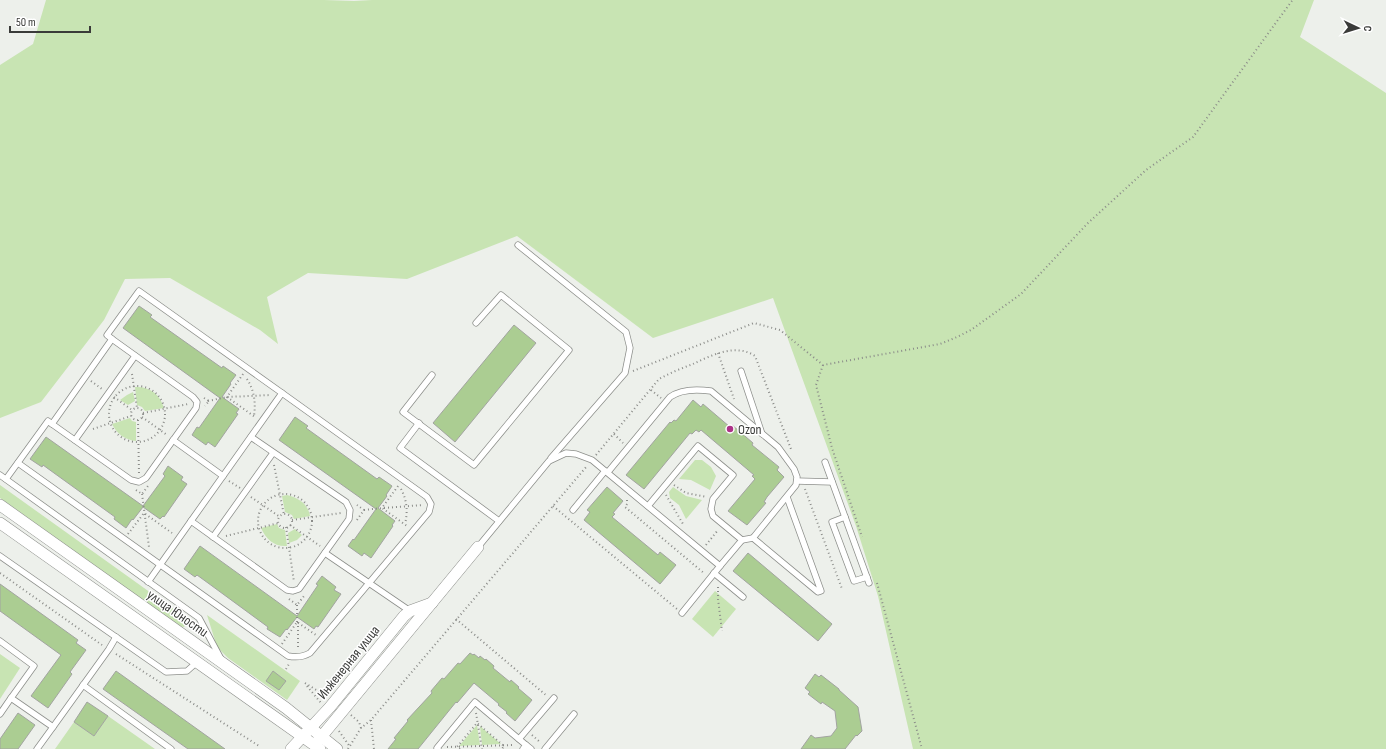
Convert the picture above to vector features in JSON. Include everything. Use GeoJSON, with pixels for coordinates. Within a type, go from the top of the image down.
{"type":"FeatureCollection","features":[{"type":"Feature","properties":{"kind":"street","name":"улица Юности"},"geometry":{"type":"LineString","coordinates":[[0,505],[286,708],[311,728],[317,745]]}},
{"type":"Feature","properties":{"kind":"street","name":"улица Юности"},"geometry":{"type":"LineString","coordinates":[[0,523],[302,737],[317,745],[337,749]]}},
{"type":"Feature","properties":{"kind":"street","name":"Инженерная улица"},"geometry":{"type":"LineString","coordinates":[[317,745],[478,547]]}},
{"type":"Feature","properties":{"kind":"street","name":"Инженерная улица"},"geometry":{"type":"LineString","coordinates":[[291,749],[327,710],[404,616],[410,611],[433,603]]}},
{"type":"Feature","properties":{"kind":"lane"},"geometry":{"type":"LineString","coordinates":[[478,547],[548,461],[625,374],[630,348],[626,332],[518,245]]}},
{"type":"Feature","properties":{"kind":"lane"},"geometry":{"type":"LineString","coordinates":[[6,480],[18,463],[48,421],[131,480],[139,482],[146,478],[196,408],[196,403],[193,397],[107,335],[138,291],[427,497],[431,505],[429,512],[310,653],[305,656],[294,658],[288,656],[18,463]]}},
{"type":"Feature","properties":{"kind":"lane"},"geometry":{"type":"LineString","coordinates":[[432,375],[403,412],[420,423],[474,465],[569,350],[501,295],[476,323]]}},
{"type":"Feature","properties":{"kind":"lane"},"geometry":{"type":"LineString","coordinates":[[52,424],[112,339]]}},
{"type":"Feature","properties":{"kind":"lane"},"geometry":{"type":"LineString","coordinates":[[75,440],[135,356]]}},
{"type":"Feature","properties":{"kind":"lane"},"geometry":{"type":"LineString","coordinates":[[741,372],[762,434]]}},
{"type":"Feature","properties":{"kind":"lane"},"geometry":{"type":"LineString","coordinates":[[573,510],[675,393],[700,389],[710,391],[778,447],[794,469],[797,477],[796,485],[753,538],[742,540],[720,566],[716,575],[710,578],[682,613]]}},
{"type":"Feature","properties":{"kind":"lane"},"geometry":{"type":"LineString","coordinates":[[148,582],[282,393]]}},
{"type":"Feature","properties":{"kind":"lane"},"geometry":{"type":"LineString","coordinates":[[420,423],[400,448],[500,521]]}},
{"type":"Feature","properties":{"kind":"lane"},"geometry":{"type":"LineString","coordinates":[[191,521],[287,590],[295,591],[299,589],[326,552],[349,519],[350,512],[346,502],[273,454],[251,437]]}},
{"type":"Feature","properties":{"kind":"lane"},"geometry":{"type":"LineString","coordinates":[[173,440],[223,476]]}},
{"type":"Feature","properties":{"kind":"lane"},"geometry":{"type":"LineString","coordinates":[[648,506],[698,446],[733,475],[713,499],[711,509],[713,516],[742,540]]}},
{"type":"Feature","properties":{"kind":"lane"},"geometry":{"type":"LineString","coordinates":[[548,461],[566,453],[576,454],[592,460],[720,566]]}},
{"type":"Feature","properties":{"kind":"lane"},"geometry":{"type":"LineString","coordinates":[[214,538],[273,454]]}},
{"type":"Feature","properties":{"kind":"lane"},"geometry":{"type":"LineString","coordinates":[[825,462],[868,580],[854,581],[832,522],[845,517]]}},
{"type":"Feature","properties":{"kind":"lane"},"geometry":{"type":"LineString","coordinates":[[0,475],[199,618],[223,663]]}},
{"type":"Feature","properties":{"kind":"lane"},"geometry":{"type":"LineString","coordinates":[[797,481],[832,482]]}},
{"type":"Feature","properties":{"kind":"lane"},"geometry":{"type":"LineString","coordinates":[[753,538],[818,592],[821,591],[787,497]]}},
{"type":"Feature","properties":{"kind":"lane"},"geometry":{"type":"LineString","coordinates":[[326,552],[410,611]]}},
{"type":"Feature","properties":{"kind":"lane"},"geometry":{"type":"LineString","coordinates":[[0,556],[166,672],[187,671],[196,663]]}},
{"type":"Feature","properties":{"kind":"lane"},"geometry":{"type":"LineString","coordinates":[[716,575],[743,597]]}},
{"type":"Feature","properties":{"kind":"lane"},"geometry":{"type":"LineString","coordinates":[[37,749],[116,637]]}},
{"type":"Feature","properties":{"kind":"lane"},"geometry":{"type":"LineString","coordinates":[[0,641],[34,666],[0,714]]}},
{"type":"Feature","properties":{"kind":"lane"},"geometry":{"type":"LineString","coordinates":[[83,684],[171,749]]}},
{"type":"Feature","properties":{"kind":"lane"},"geometry":{"type":"LineString","coordinates":[[11,698],[53,727]]}},
{"type":"Feature","properties":{"kind":"lane"},"geometry":{"type":"LineString","coordinates":[[519,739],[554,698]]}},
{"type":"Feature","properties":{"kind":"lane"},"geometry":{"type":"LineString","coordinates":[[437,748],[475,703],[519,739],[526,747]]}},
{"type":"Feature","properties":{"kind":"lane"},"geometry":{"type":"LineString","coordinates":[[545,748],[574,714]]}},
{"type":"Feature","properties":{"kind":"path"},"geometry":{"type":"LineString","coordinates":[[625,374],[754,323],[780,330],[822,365],[940,344],[971,330],[1021,294],[1088,223],[1146,170],[1193,137],[1293,0]]}},
{"type":"Feature","properties":{"kind":"path"},"geometry":{"type":"LineString","coordinates":[[718,353],[739,414]]}},
{"type":"Feature","properties":{"kind":"path"},"geometry":{"type":"LineString","coordinates":[[132,373],[137,408]]}},
{"type":"Feature","properties":{"kind":"path"},"geometry":{"type":"LineString","coordinates":[[244,374],[254,395],[255,416],[228,397],[244,374]]}},
{"type":"Feature","properties":{"kind":"path"},"geometry":{"type":"LineString","coordinates":[[134,386],[144,387],[156,393],[161,398],[164,409],[165,418],[160,430],[150,439],[138,442],[124,439],[114,430],[111,423],[110,410],[114,398],[125,389],[134,386]]}},
{"type":"Feature","properties":{"kind":"path"},"geometry":{"type":"LineString","coordinates":[[143,413],[228,397],[273,395]]}},
{"type":"Feature","properties":{"kind":"path"},"geometry":{"type":"LineString","coordinates":[[202,396],[208,401]]}},
{"type":"Feature","properties":{"kind":"path"},"geometry":{"type":"LineString","coordinates":[[204,407],[208,401]]}},
{"type":"Feature","properties":{"kind":"path"},"geometry":{"type":"LineString","coordinates":[[137,408],[141,409],[143,413]]}},
{"type":"Feature","properties":{"kind":"path"},"geometry":{"type":"LineString","coordinates":[[131,416],[132,410],[137,408]]}},
{"type":"Feature","properties":{"kind":"path"},"geometry":{"type":"LineString","coordinates":[[138,420],[142,417],[143,413]]}},
{"type":"Feature","properties":{"kind":"path"},"geometry":{"type":"LineString","coordinates":[[92,430],[131,416]]}},
{"type":"Feature","properties":{"kind":"path"},"geometry":{"type":"LineString","coordinates":[[131,416],[138,420]]}},
{"type":"Feature","properties":{"kind":"path"},"geometry":{"type":"LineString","coordinates":[[142,417],[173,440]]}},
{"type":"Feature","properties":{"kind":"path"},"geometry":{"type":"LineString","coordinates":[[138,420],[138,465]]}},
{"type":"Feature","properties":{"kind":"path"},"geometry":{"type":"LineString","coordinates":[[273,454],[284,515]]}},
{"type":"Feature","properties":{"kind":"path"},"geometry":{"type":"LineString","coordinates":[[349,749],[361,728],[371,720],[592,460]]}},
{"type":"Feature","properties":{"kind":"path"},"geometry":{"type":"LineString","coordinates":[[670,479],[674,485],[686,493],[706,496]]}},
{"type":"Feature","properties":{"kind":"path"},"geometry":{"type":"LineString","coordinates":[[149,551],[142,494],[150,483]]}},
{"type":"Feature","properties":{"kind":"path"},"geometry":{"type":"LineString","coordinates":[[382,508],[399,485],[405,499],[405,524]]}},
{"type":"Feature","properties":{"kind":"path"},"geometry":{"type":"LineString","coordinates":[[134,488],[142,494]]}},
{"type":"Feature","properties":{"kind":"path"},"geometry":{"type":"LineString","coordinates":[[662,488],[683,525],[689,540]]}},
{"type":"Feature","properties":{"kind":"path"},"geometry":{"type":"LineString","coordinates":[[280,494],[287,494],[300,498],[309,507],[312,518],[312,526],[307,537],[296,546],[289,548],[271,544],[262,535],[259,527],[259,516],[264,504],[280,494]]}},
{"type":"Feature","properties":{"kind":"path"},"geometry":{"type":"LineString","coordinates":[[292,520],[382,508],[431,505]]}},
{"type":"Feature","properties":{"kind":"path"},"geometry":{"type":"LineString","coordinates":[[553,506],[682,613]]}},
{"type":"Feature","properties":{"kind":"path"},"geometry":{"type":"LineString","coordinates":[[382,508],[409,528]]}},
{"type":"Feature","properties":{"kind":"path"},"geometry":{"type":"LineString","coordinates":[[625,508],[710,578]]}},
{"type":"Feature","properties":{"kind":"path"},"geometry":{"type":"LineString","coordinates":[[144,513],[173,534]]}},
{"type":"Feature","properties":{"kind":"path"},"geometry":{"type":"LineString","coordinates":[[128,535],[144,513]]}},
{"type":"Feature","properties":{"kind":"path"},"geometry":{"type":"LineString","coordinates":[[279,523],[280,516],[284,515],[290,516],[292,520]]}},
{"type":"Feature","properties":{"kind":"path"},"geometry":{"type":"LineString","coordinates":[[286,528],[290,525],[292,520]]}},
{"type":"Feature","properties":{"kind":"path"},"geometry":{"type":"LineString","coordinates":[[214,538],[279,523]]}},
{"type":"Feature","properties":{"kind":"path"},"geometry":{"type":"LineString","coordinates":[[279,523],[286,528]]}},
{"type":"Feature","properties":{"kind":"path"},"geometry":{"type":"LineString","coordinates":[[701,550],[723,524]]}},
{"type":"Feature","properties":{"kind":"path"},"geometry":{"type":"LineString","coordinates":[[290,525],[326,552]]}},
{"type":"Feature","properties":{"kind":"path"},"geometry":{"type":"LineString","coordinates":[[286,528],[297,605],[298,650],[294,658]]}},
{"type":"Feature","properties":{"kind":"path"},"geometry":{"type":"LineString","coordinates":[[0,573],[109,649],[259,746]]}},
{"type":"Feature","properties":{"kind":"path"},"geometry":{"type":"LineString","coordinates":[[716,575],[722,631]]}},
{"type":"Feature","properties":{"kind":"path"},"geometry":{"type":"LineString","coordinates":[[456,619],[547,696]]}},
{"type":"Feature","properties":{"kind":"path"},"geometry":{"type":"LineString","coordinates":[[297,622],[317,636]]}},
{"type":"Feature","properties":{"kind":"path"},"geometry":{"type":"LineString","coordinates":[[281,645],[297,622]]}},
{"type":"Feature","properties":{"kind":"path"},"geometry":{"type":"LineString","coordinates":[[318,706],[321,703],[305,683],[326,697],[330,691]]}},
{"type":"Feature","properties":{"kind":"path"},"geometry":{"type":"LineString","coordinates":[[475,703],[481,747]]}},
{"type":"Feature","properties":{"kind":"path"},"geometry":{"type":"LineString","coordinates":[[371,720],[374,749]]}},
{"type":"Feature","properties":{"kind":"path"},"geometry":{"type":"LineString","coordinates":[[478,723],[504,745]]}},
{"type":"Feature","properties":{"kind":"path"},"geometry":{"type":"LineString","coordinates":[[458,747],[478,723]]}},
{"type":"Feature","properties":{"kind":"path"},"geometry":{"type":"LineString","coordinates":[[526,731],[545,748]]}},
{"type":"Feature","properties":{"kind":"path"},"geometry":{"type":"LineString","coordinates":[[502,749],[504,745]]}},
{"type":"Feature","properties":{"kind":"path"},"geometry":{"type":"LineString","coordinates":[[437,748],[504,745],[526,747]]}},
{"type":"Feature","properties":{"kind":"green space"},"geometry":{"type":"Polygon","coordinates":[[[46,0],[1314,0],[1300,37],[1386,93],[1386,749],[913,749],[878,596],[856,526],[773,298],[653,338],[517,236],[407,279],[308,273],[267,297],[278,344],[260,330],[170,278],[125,279],[104,320],[41,402],[0,418],[0,65],[33,44],[46,0]]]}},
{"type":"Feature","properties":{"kind":"green space"},"geometry":{"type":"Polygon","coordinates":[[[135,387],[145,388],[153,392],[160,399],[164,408],[145,411],[142,407],[137,405],[135,387]]]}},
{"type":"Feature","properties":{"kind":"green space"},"geometry":{"type":"Polygon","coordinates":[[[133,392],[135,401],[128,405],[120,400],[127,395],[133,392]]]}},
{"type":"Feature","properties":{"kind":"green space"},"geometry":{"type":"Polygon","coordinates":[[[130,418],[132,421],[136,422],[136,441],[122,436],[116,431],[112,424],[130,418]]]}},
{"type":"Feature","properties":{"kind":"green space"},"geometry":{"type":"Polygon","coordinates":[[[695,460],[702,460],[711,467],[716,476],[710,490],[691,480],[679,479],[695,460]]]}},
{"type":"Feature","properties":{"kind":"green space"},"geometry":{"type":"Polygon","coordinates":[[[0,485],[186,618],[188,621],[184,627],[179,626],[0,498],[0,485]]]}},
{"type":"Feature","properties":{"kind":"green space"},"geometry":{"type":"Polygon","coordinates":[[[673,487],[686,496],[702,500],[686,519],[679,505],[670,498],[669,492],[673,487]]]}},
{"type":"Feature","properties":{"kind":"green space"},"geometry":{"type":"Polygon","coordinates":[[[287,495],[302,502],[307,508],[310,516],[294,519],[292,515],[285,512],[282,496],[287,495]]]}},
{"type":"Feature","properties":{"kind":"green space"},"geometry":{"type":"Polygon","coordinates":[[[277,524],[279,528],[285,530],[287,546],[274,544],[271,542],[265,536],[261,528],[277,524]]]}},
{"type":"Feature","properties":{"kind":"green space"},"geometry":{"type":"Polygon","coordinates":[[[295,529],[302,535],[297,540],[289,543],[288,533],[295,529]]]}},
{"type":"Feature","properties":{"kind":"green space"},"geometry":{"type":"Polygon","coordinates":[[[715,591],[736,609],[713,637],[692,619],[715,591]]]}},
{"type":"Feature","properties":{"kind":"green space"},"geometry":{"type":"Polygon","coordinates":[[[207,615],[300,681],[287,700],[228,658],[217,647],[207,615]]]}},
{"type":"Feature","properties":{"kind":"green space"},"geometry":{"type":"Polygon","coordinates":[[[0,654],[20,668],[0,699],[0,654]]]}},
{"type":"Feature","properties":{"kind":"green space"},"geometry":{"type":"Polygon","coordinates":[[[108,716],[155,749],[55,749],[74,722],[94,736],[108,716]]]}},
{"type":"Feature","properties":{"kind":"green space"},"geometry":{"type":"Polygon","coordinates":[[[477,725],[480,745],[459,746],[477,725]]]}},
{"type":"Feature","properties":{"kind":"green space"},"geometry":{"type":"Polygon","coordinates":[[[480,726],[501,744],[482,745],[480,726]]]}},
{"type":"Feature","properties":{"kind":"building"},"geometry":{"type":"Polygon","coordinates":[[[139,306],[152,315],[150,317],[222,368],[223,366],[236,375],[222,397],[239,409],[236,413],[238,414],[215,447],[208,442],[206,445],[192,435],[197,427],[199,428],[220,398],[123,328],[139,306]]]}},
{"type":"Feature","properties":{"kind":"building"},"geometry":{"type":"Polygon","coordinates":[[[514,325],[536,343],[455,442],[433,423],[514,325]]]}},
{"type":"Feature","properties":{"kind":"building"},"geometry":{"type":"Polygon","coordinates":[[[693,400],[701,407],[703,404],[730,427],[732,425],[753,443],[752,445],[779,467],[777,470],[784,477],[767,497],[764,502],[766,503],[747,525],[728,511],[755,479],[752,476],[754,475],[701,430],[699,432],[696,430],[692,434],[690,433],[644,489],[626,475],[670,422],[671,423],[674,420],[676,421],[693,400]]]}},
{"type":"Feature","properties":{"kind":"building"},"geometry":{"type":"Polygon","coordinates":[[[295,417],[308,426],[306,428],[377,479],[379,477],[392,486],[378,508],[395,521],[371,558],[364,553],[362,556],[348,546],[376,509],[279,440],[295,417]]]}},
{"type":"Feature","properties":{"kind":"building"},"geometry":{"type":"Polygon","coordinates":[[[46,437],[143,506],[165,476],[163,474],[168,466],[183,477],[181,480],[187,484],[164,517],[163,516],[160,519],[143,507],[126,528],[114,519],[115,517],[43,465],[42,467],[30,459],[46,437]]]}},
{"type":"Feature","properties":{"kind":"building"},"geometry":{"type":"Polygon","coordinates":[[[607,487],[623,501],[613,513],[615,514],[612,517],[658,555],[660,552],[676,565],[660,584],[584,520],[590,512],[587,510],[607,487]]]}},
{"type":"Feature","properties":{"kind":"building"},"geometry":{"type":"Polygon","coordinates":[[[200,546],[297,616],[318,585],[316,584],[322,576],[336,587],[334,590],[341,594],[318,627],[316,626],[314,629],[297,617],[280,637],[267,629],[268,627],[197,575],[195,577],[184,569],[200,546]]]}},
{"type":"Feature","properties":{"kind":"building"},"geometry":{"type":"Polygon","coordinates":[[[748,553],[832,624],[818,641],[733,571],[748,553]]]}},
{"type":"Feature","properties":{"kind":"building"},"geometry":{"type":"Polygon","coordinates":[[[0,584],[78,640],[76,643],[86,650],[70,672],[72,674],[48,708],[31,696],[61,655],[0,611],[0,584]]]}},
{"type":"Feature","properties":{"kind":"building"},"geometry":{"type":"Polygon","coordinates":[[[470,653],[479,658],[480,656],[485,660],[486,659],[494,666],[493,668],[510,682],[511,680],[532,700],[515,721],[498,705],[499,704],[474,683],[457,703],[456,702],[418,749],[388,749],[396,739],[394,738],[408,721],[407,720],[432,693],[431,691],[442,678],[444,679],[458,663],[460,664],[470,653]]]}},
{"type":"Feature","properties":{"kind":"building"},"geometry":{"type":"Polygon","coordinates":[[[116,671],[225,749],[188,749],[103,689],[116,671]]]}},
{"type":"Feature","properties":{"kind":"building"},"geometry":{"type":"Polygon","coordinates":[[[273,671],[286,681],[279,690],[266,681],[273,671]]]}},
{"type":"Feature","properties":{"kind":"building"},"geometry":{"type":"Polygon","coordinates":[[[815,674],[819,677],[821,675],[858,707],[862,731],[857,736],[856,735],[845,749],[801,749],[811,735],[815,738],[831,736],[837,728],[835,711],[822,702],[821,704],[808,694],[810,692],[805,688],[815,674]]]}},
{"type":"Feature","properties":{"kind":"building"},"geometry":{"type":"Polygon","coordinates":[[[87,702],[108,716],[94,736],[74,722],[87,702]]]}},
{"type":"Feature","properties":{"kind":"building"},"geometry":{"type":"Polygon","coordinates":[[[18,713],[35,725],[18,749],[0,749],[0,739],[18,713]]]}},
{"type":"Feature","properties":{"kind":"place","name":"Ozon"},"geometry":{"type":"Point","coordinates":[730,429]}}]}
